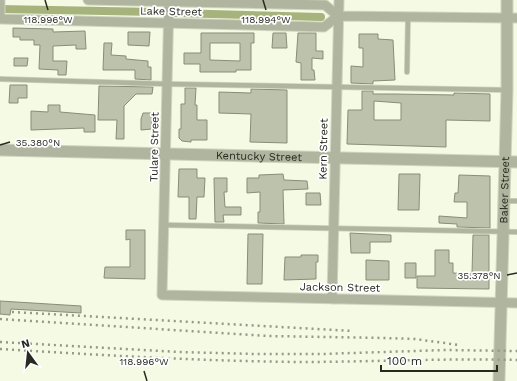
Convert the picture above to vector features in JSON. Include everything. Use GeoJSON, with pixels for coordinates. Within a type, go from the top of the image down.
{"type":"FeatureCollection","features":[{"type":"Feature","properties":{"kind":"street"},"geometry":{"type":"LineString","coordinates":[[0,0],[0,19]]}},
{"type":"Feature","properties":{"kind":"street","name":"Lake Street"},"geometry":{"type":"LineString","coordinates":[[0,19],[324,27],[338,16],[325,5],[88,0]]}},
{"type":"Feature","properties":{"kind":"street","name":"Kern Street"},"geometry":{"type":"LineString","coordinates":[[332,299],[339,0]]}},
{"type":"Feature","properties":{"kind":"street","name":"Baker Street"},"geometry":{"type":"LineString","coordinates":[[499,381],[507,90],[512,18],[507,0]]}},
{"type":"Feature","properties":{"kind":"street","name":"Tulare Street"},"geometry":{"type":"LineString","coordinates":[[162,296],[169,1]]}},
{"type":"Feature","properties":{"kind":"street"},"geometry":{"type":"LineString","coordinates":[[338,16],[512,18]]}},
{"type":"Feature","properties":{"kind":"street","name":"Kentucky Street"},"geometry":{"type":"LineString","coordinates":[[0,150],[517,162]]}},
{"type":"Feature","properties":{"kind":"street","name":"Jackson Street"},"geometry":{"type":"LineString","coordinates":[[162,296],[517,303]]}},
{"type":"Feature","properties":{"kind":"lane"},"geometry":{"type":"LineString","coordinates":[[406,72],[408,16]]}},
{"type":"Feature","properties":{"kind":"lane"},"geometry":{"type":"LineString","coordinates":[[0,79],[167,84],[507,90]]}},
{"type":"Feature","properties":{"kind":"lane"},"geometry":{"type":"LineString","coordinates":[[504,201],[517,201]]}},
{"type":"Feature","properties":{"kind":"lane"},"geometry":{"type":"LineString","coordinates":[[164,225],[517,232]]}},
{"type":"Feature","properties":{"kind":"building"},"geometry":{"type":"Polygon","coordinates":[[[13,28],[53,29],[53,32],[85,31],[86,49],[76,49],[76,45],[53,46],[53,61],[67,61],[66,75],[58,75],[58,70],[39,69],[40,45],[34,45],[34,40],[20,40],[20,37],[13,37],[13,28]]]}},
{"type":"Feature","properties":{"kind":"building"},"geometry":{"type":"Polygon","coordinates":[[[128,32],[150,32],[149,46],[128,45],[128,32]]]}},
{"type":"Feature","properties":{"kind":"building"},"geometry":{"type":"Polygon","coordinates":[[[201,33],[254,33],[254,43],[251,43],[251,70],[236,70],[236,72],[200,72],[200,64],[184,64],[184,53],[201,53],[201,33]],[[210,43],[210,60],[240,61],[240,43],[210,43]]]}},
{"type":"Feature","properties":{"kind":"building"},"geometry":{"type":"Polygon","coordinates":[[[273,33],[286,33],[287,48],[272,48],[273,33]]]}},
{"type":"Feature","properties":{"kind":"building"},"geometry":{"type":"Polygon","coordinates":[[[298,33],[316,33],[316,51],[323,51],[323,59],[312,58],[312,70],[314,70],[315,80],[301,80],[301,63],[296,62],[298,33]]]}},
{"type":"Feature","properties":{"kind":"building"},"geometry":{"type":"Polygon","coordinates":[[[359,34],[378,34],[378,39],[393,40],[395,80],[373,81],[373,84],[351,83],[351,66],[363,67],[363,48],[359,48],[359,34]]]}},
{"type":"Feature","properties":{"kind":"building"},"geometry":{"type":"Polygon","coordinates":[[[104,43],[112,43],[111,55],[126,56],[126,59],[148,61],[148,67],[151,67],[151,80],[135,79],[135,70],[103,70],[104,43]]]}},
{"type":"Feature","properties":{"kind":"building"},"geometry":{"type":"Polygon","coordinates":[[[14,58],[28,58],[27,66],[14,66],[14,58]]]}},
{"type":"Feature","properties":{"kind":"building"},"geometry":{"type":"Polygon","coordinates":[[[10,85],[27,85],[27,98],[18,98],[18,103],[9,103],[10,85]]]}},
{"type":"Feature","properties":{"kind":"building"},"geometry":{"type":"Polygon","coordinates":[[[99,86],[153,87],[152,94],[136,94],[124,106],[124,139],[116,139],[117,120],[98,120],[99,86]]]}},
{"type":"Feature","properties":{"kind":"building"},"geometry":{"type":"Polygon","coordinates":[[[185,88],[196,88],[195,105],[197,105],[197,120],[207,120],[207,140],[191,140],[191,142],[182,141],[179,138],[179,129],[181,129],[181,104],[185,104],[185,88]]]}},
{"type":"Feature","properties":{"kind":"building"},"geometry":{"type":"Polygon","coordinates":[[[251,89],[287,90],[287,143],[250,142],[251,114],[219,113],[219,92],[251,93],[251,89]]]}},
{"type":"Feature","properties":{"kind":"building"},"geometry":{"type":"Polygon","coordinates":[[[362,91],[373,91],[373,94],[490,94],[490,121],[446,120],[446,147],[347,144],[348,110],[362,110],[362,91]],[[374,101],[374,120],[401,120],[401,103],[374,101]]]}},
{"type":"Feature","properties":{"kind":"building"},"geometry":{"type":"Polygon","coordinates":[[[48,105],[60,105],[60,112],[95,115],[95,132],[84,132],[84,128],[31,130],[31,111],[48,112],[48,105]]]}},
{"type":"Feature","properties":{"kind":"building"},"geometry":{"type":"Polygon","coordinates":[[[143,113],[152,113],[152,129],[141,130],[141,119],[143,113]]]}},
{"type":"Feature","properties":{"kind":"building"},"geometry":{"type":"Polygon","coordinates":[[[179,169],[197,169],[197,178],[205,178],[204,197],[197,197],[196,219],[189,219],[189,197],[178,197],[179,169]]]}},
{"type":"Feature","properties":{"kind":"building"},"geometry":{"type":"Polygon","coordinates":[[[283,174],[284,180],[307,181],[308,189],[283,190],[284,224],[258,223],[258,212],[260,212],[260,192],[247,193],[247,178],[259,178],[259,175],[283,174]]]}},
{"type":"Feature","properties":{"kind":"building"},"geometry":{"type":"Polygon","coordinates":[[[399,174],[420,174],[419,210],[398,210],[399,174]]]}},
{"type":"Feature","properties":{"kind":"building"},"geometry":{"type":"Polygon","coordinates":[[[459,175],[490,176],[490,228],[457,227],[457,224],[439,223],[439,216],[467,218],[467,202],[454,202],[455,193],[458,193],[459,175]]]}},
{"type":"Feature","properties":{"kind":"building"},"geometry":{"type":"Polygon","coordinates":[[[214,178],[227,178],[227,192],[224,192],[225,207],[241,207],[241,215],[223,215],[224,222],[215,222],[214,178]]]}},
{"type":"Feature","properties":{"kind":"building"},"geometry":{"type":"Polygon","coordinates":[[[306,193],[320,193],[321,205],[306,205],[306,193]]]}},
{"type":"Feature","properties":{"kind":"building"},"geometry":{"type":"Polygon","coordinates":[[[126,230],[145,230],[145,279],[104,278],[105,267],[130,267],[130,239],[126,240],[126,230]]]}},
{"type":"Feature","properties":{"kind":"building"},"geometry":{"type":"Polygon","coordinates":[[[350,233],[391,235],[391,242],[370,242],[370,253],[351,253],[350,233]]]}},
{"type":"Feature","properties":{"kind":"building"},"geometry":{"type":"Polygon","coordinates":[[[248,234],[263,234],[262,284],[247,284],[248,234]]]}},
{"type":"Feature","properties":{"kind":"building"},"geometry":{"type":"Polygon","coordinates":[[[473,235],[489,235],[489,289],[417,288],[417,276],[435,276],[435,250],[449,250],[449,263],[453,263],[453,273],[472,274],[473,235]]]}},
{"type":"Feature","properties":{"kind":"building"},"geometry":{"type":"Polygon","coordinates":[[[301,255],[318,255],[318,262],[316,262],[316,279],[284,280],[285,257],[301,257],[301,255]]]}},
{"type":"Feature","properties":{"kind":"building"},"geometry":{"type":"Polygon","coordinates":[[[366,260],[389,261],[389,280],[366,280],[366,260]]]}},
{"type":"Feature","properties":{"kind":"building"},"geometry":{"type":"Polygon","coordinates":[[[405,263],[416,263],[416,278],[405,278],[405,263]]]}},
{"type":"Feature","properties":{"kind":"building"},"geometry":{"type":"Polygon","coordinates":[[[0,301],[81,306],[81,313],[11,309],[10,315],[0,314],[0,301]]]}},
{"type":"Feature","properties":{"kind":"waterway"},"geometry":{"type":"LineString","coordinates":[[0,9],[155,12]]}},
{"type":"Feature","properties":{"kind":"waterway"},"geometry":{"type":"LineString","coordinates":[[175,13],[321,17]]}},
{"type":"Feature","properties":{"kind":"railway"},"geometry":{"type":"LineString","coordinates":[[12,312],[353,331]]}},
{"type":"Feature","properties":{"kind":"railway"},"geometry":{"type":"LineString","coordinates":[[0,319],[268,336],[415,339],[459,345]]}},
{"type":"Feature","properties":{"kind":"railway"},"geometry":{"type":"LineString","coordinates":[[0,342],[179,352],[255,354],[322,354],[445,350],[517,351]]}},
{"type":"Feature","properties":{"kind":"railway"},"geometry":{"type":"LineString","coordinates":[[0,349],[150,357],[299,362],[462,359],[517,360]]}}]}
